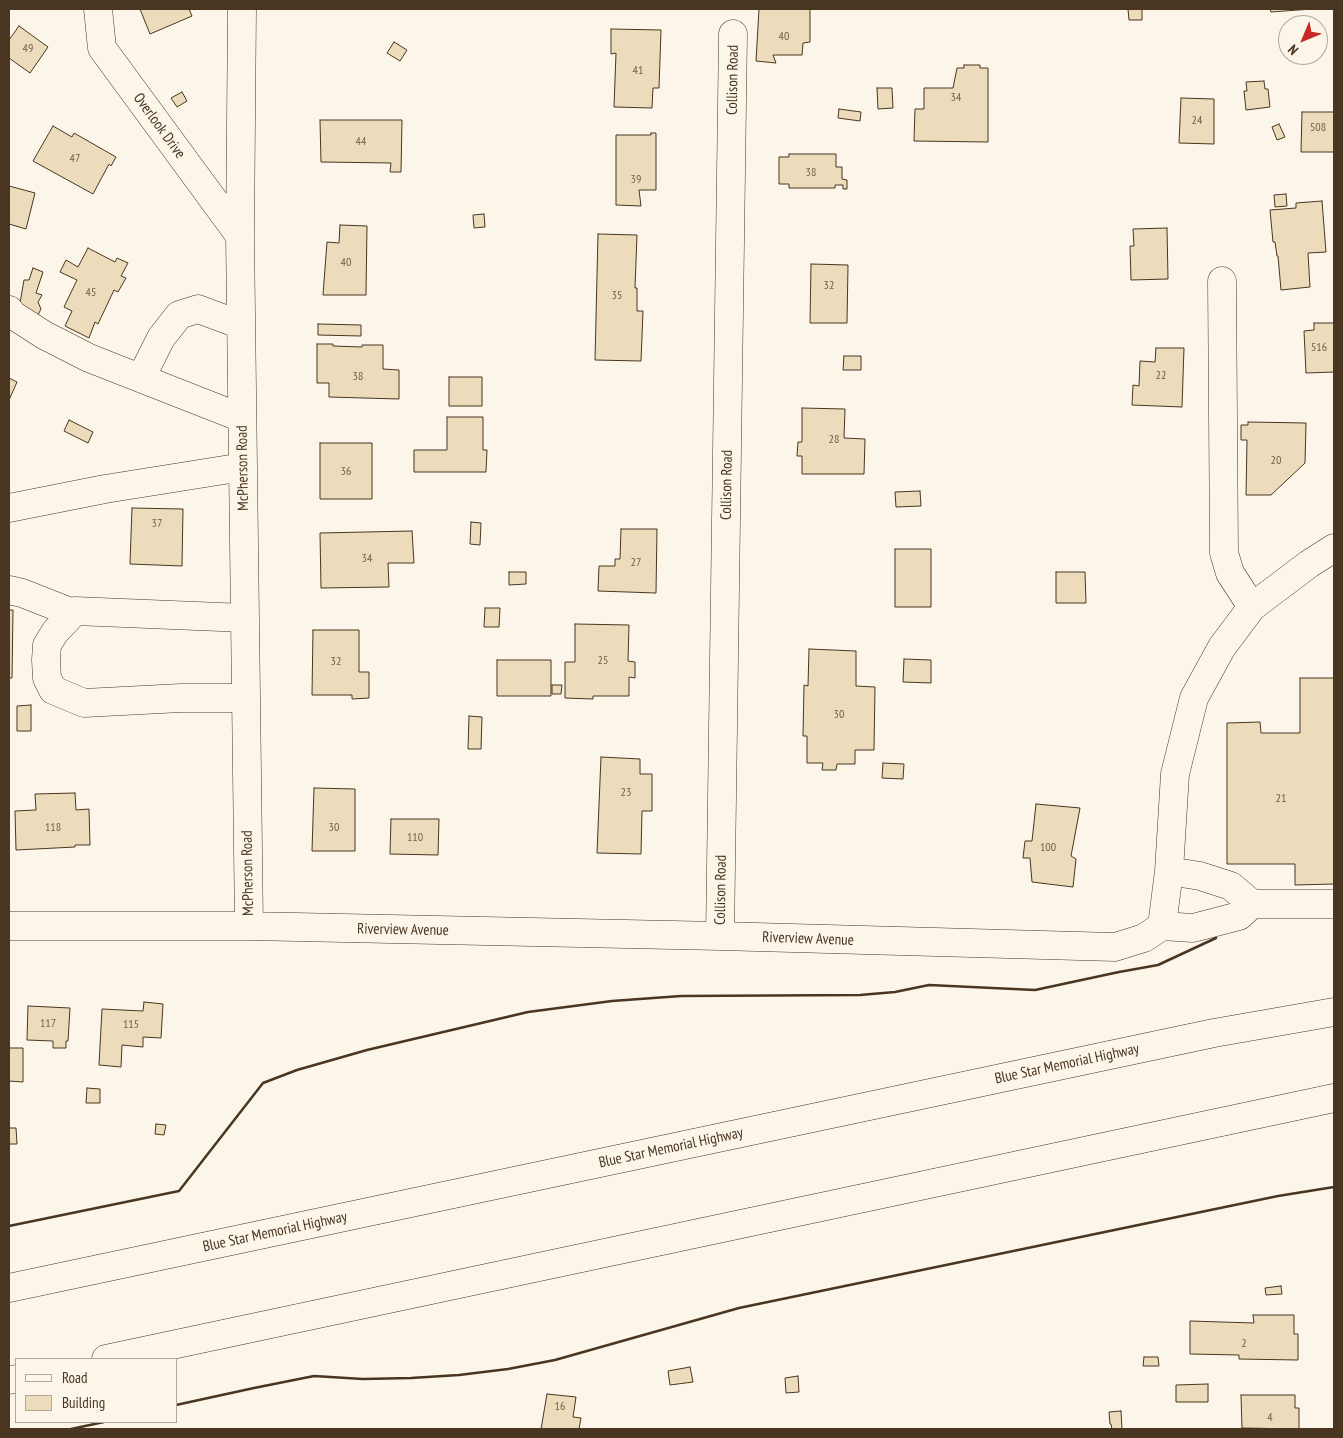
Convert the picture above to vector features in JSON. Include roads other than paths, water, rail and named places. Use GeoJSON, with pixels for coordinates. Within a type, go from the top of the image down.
{"type":"FeatureCollection","features":[{"type":"Feature","properties":{"kind":"main road","name":"Overlook Drive"},"geometry":{"type":"LineString","coordinates":[[98,9],[102,48],[240,236]]}},
{"type":"Feature","properties":{"kind":"main road","name":"McPherson Road"},"geometry":{"type":"LineString","coordinates":[[242,9],[240,236],[249,926]]}},
{"type":"Feature","properties":{"kind":"main road","name":"Collison Road"},"geometry":{"type":"LineString","coordinates":[[720,936],[734,34]]}},
{"type":"Feature","properties":{"kind":"main road"},"geometry":{"type":"LineString","coordinates":[[1222,281],[1224,554],[1230,574],[1252,607]]}},
{"type":"Feature","properties":{"kind":"main road"},"geometry":{"type":"LineString","coordinates":[[142,378],[161,338],[179,315],[198,309],[241,325]]}},
{"type":"Feature","properties":{"kind":"main road"},"geometry":{"type":"LineString","coordinates":[[9,310],[13,315],[44,335],[89,358],[242,418]]}},
{"type":"Feature","properties":{"kind":"main road"},"geometry":{"type":"LineString","coordinates":[[9,508],[105,489],[243,467]]}},
{"type":"Feature","properties":{"kind":"main road"},"geometry":{"type":"LineString","coordinates":[[1252,904],[1239,916],[1193,928],[1162,926],[1169,870],[1175,774],[1194,698],[1222,647],[1252,607],[1309,564],[1334,548]]}},
{"type":"Feature","properties":{"kind":"main road"},"geometry":{"type":"LineString","coordinates":[[9,590],[73,612],[245,618]]}},
{"type":"Feature","properties":{"kind":"main road"},"geometry":{"type":"LineString","coordinates":[[73,612],[54,632],[47,645],[47,678],[54,690],[84,703],[181,698],[246,698]]}},
{"type":"Feature","properties":{"kind":"main road"},"geometry":{"type":"LineString","coordinates":[[1169,870],[1200,876],[1231,886],[1252,904],[1334,904]]}},
{"type":"Feature","properties":{"kind":"main road","name":"Riverview Avenue"},"geometry":{"type":"LineString","coordinates":[[9,926],[249,926],[1115,947],[1144,938],[1162,926]]}},
{"type":"Feature","properties":{"kind":"main road"},"geometry":{"type":"LineString","coordinates":[[1214,1032],[1334,1002]]}},
{"type":"Feature","properties":{"kind":"main road","name":"Blue Star Memorial Highway"},"geometry":{"type":"LineString","coordinates":[[9,1288],[1214,1032],[1334,1012]]}},
{"type":"Feature","properties":{"kind":"main road"},"geometry":{"type":"LineString","coordinates":[[111,1358],[1334,1099]]}}]}
